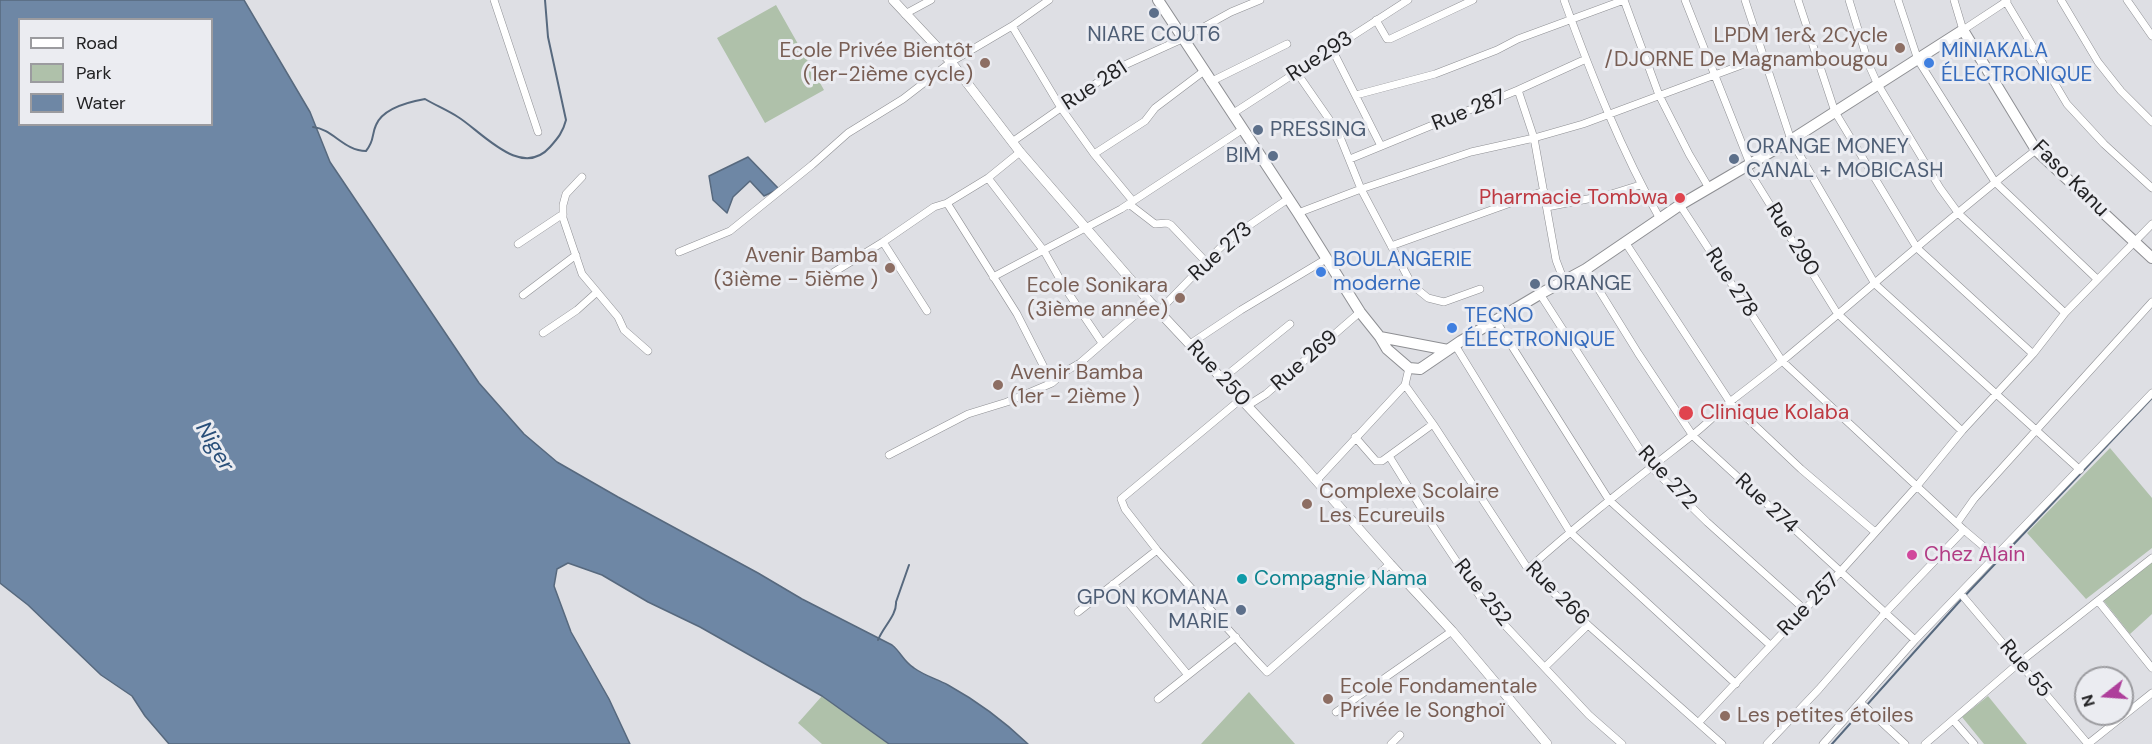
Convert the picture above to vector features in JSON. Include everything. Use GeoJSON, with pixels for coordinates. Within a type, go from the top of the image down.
{"type":"FeatureCollection","features":[{"type":"Feature","properties":{"kind":"main road"},"geometry":{"type":"LineString","coordinates":[[1158,0],[1299,213],[1360,312],[1387,349],[1409,368],[1420,369],[1540,294],[1586,269],[1680,205],[1791,140],[1963,30]]}},
{"type":"Feature","properties":{"kind":"main road","name":"Faso Kanu"},"geometry":{"type":"LineString","coordinates":[[1963,30],[2036,150],[2152,258]]}},
{"type":"Feature","properties":{"kind":"main road"},"geometry":{"type":"LineString","coordinates":[[1376,333],[1451,348]]}},
{"type":"Feature","properties":{"kind":"street"},"geometry":{"type":"LineString","coordinates":[[494,0],[537,132]]}},
{"type":"Feature","properties":{"kind":"street","name":"Rue 250"},"geometry":{"type":"LineString","coordinates":[[893,0],[951,62],[1020,152],[1150,302],[1452,631],[1547,744]]}},
{"type":"Feature","properties":{"kind":"street"},"geometry":{"type":"LineString","coordinates":[[905,14],[931,0]]}},
{"type":"Feature","properties":{"kind":"street","name":"Rue 281"},"geometry":{"type":"LineString","coordinates":[[1012,142],[1118,69],[1182,39],[1231,12],[1260,0]]}},
{"type":"Feature","properties":{"kind":"street"},"geometry":{"type":"LineString","coordinates":[[1389,0],[1393,10]]}},
{"type":"Feature","properties":{"kind":"street","name":"Rue293"},"geometry":{"type":"LineString","coordinates":[[1232,114],[1408,0]]}},
{"type":"Feature","properties":{"kind":"street"},"geometry":{"type":"LineString","coordinates":[[1376,20],[1387,39],[1390,39],[1473,0]]}},
{"type":"Feature","properties":{"kind":"street"},"geometry":{"type":"LineString","coordinates":[[1564,0],[1586,59],[1640,184],[1660,219]]}},
{"type":"Feature","properties":{"kind":"street"},"geometry":{"type":"LineString","coordinates":[[1356,94],[1435,74],[1497,50],[1518,39],[1624,0],[1659,94],[1709,188]]}},
{"type":"Feature","properties":{"kind":"street","name":"Rue 290"},"geometry":{"type":"LineString","coordinates":[[1685,0],[1748,165],[1837,313],[1962,431]]}},
{"type":"Feature","properties":{"kind":"street"},"geometry":{"type":"LineString","coordinates":[[1745,0],[1791,140],[1875,284],[2080,470]]}},
{"type":"Feature","properties":{"kind":"street"},"geometry":{"type":"LineString","coordinates":[[1798,0],[1835,112],[1917,248],[2033,354]]}},
{"type":"Feature","properties":{"kind":"street"},"geometry":{"type":"LineString","coordinates":[[1849,0],[1869,65],[1877,83],[1940,188],[1959,214],[2065,314]]}},
{"type":"Feature","properties":{"kind":"street"},"geometry":{"type":"LineString","coordinates":[[1898,0],[1918,60],[1995,182],[2097,279]]}},
{"type":"Feature","properties":{"kind":"street"},"geometry":{"type":"LineString","coordinates":[[1954,0],[1963,30],[2006,1],[2067,104],[2104,144],[2152,188]]}},
{"type":"Feature","properties":{"kind":"street"},"geometry":{"type":"LineString","coordinates":[[2061,0],[2098,62],[2121,91],[2152,122]]}},
{"type":"Feature","properties":{"kind":"street"},"geometry":{"type":"LineString","coordinates":[[2127,0],[2152,36]]}},
{"type":"Feature","properties":{"kind":"street"},"geometry":{"type":"LineString","coordinates":[[679,252],[730,231],[848,133],[903,99],[951,62],[1012,26],[1044,1]]}},
{"type":"Feature","properties":{"kind":"street"},"geometry":{"type":"LineString","coordinates":[[1012,26],[1061,108],[1131,202],[1155,224],[1167,222],[1171,225],[1207,263]]}},
{"type":"Feature","properties":{"kind":"street"},"geometry":{"type":"LineString","coordinates":[[1094,154],[1145,121],[1155,108],[1207,76],[1287,44]]}},
{"type":"Feature","properties":{"kind":"street"},"geometry":{"type":"LineString","coordinates":[[1332,49],[1381,146]]}},
{"type":"Feature","properties":{"kind":"street"},"geometry":{"type":"LineString","coordinates":[[1299,213],[1361,189],[1471,152],[1534,138],[1610,114],[1763,57]]}},
{"type":"Feature","properties":{"kind":"street","name":"Rue 287"},"geometry":{"type":"LineString","coordinates":[[1350,159],[1518,90],[1586,59]]}},
{"type":"Feature","properties":{"kind":"street"},"geometry":{"type":"LineString","coordinates":[[1297,73],[1338,132],[1361,189],[1412,285],[1428,298],[1444,302],[1480,289]]}},
{"type":"Feature","properties":{"kind":"street"},"geometry":{"type":"LineString","coordinates":[[1518,90],[1534,138],[1556,260],[1564,281]]}},
{"type":"Feature","properties":{"kind":"street"},"geometry":{"type":"LineString","coordinates":[[993,278],[1131,202],[1243,129]]}},
{"type":"Feature","properties":{"kind":"street"},"geometry":{"type":"LineString","coordinates":[[1528,569],[1609,500],[1693,436],[1730,402],[2036,150]]}},
{"type":"Feature","properties":{"kind":"street"},"geometry":{"type":"LineString","coordinates":[[831,274],[934,207],[946,203],[988,178],[1020,152]]}},
{"type":"Feature","properties":{"kind":"street"},"geometry":{"type":"LineString","coordinates":[[582,177],[566,194],[563,214],[576,255],[586,281],[618,317],[624,330],[648,351]]}},
{"type":"Feature","properties":{"kind":"street"},"geometry":{"type":"LineString","coordinates":[[988,178],[1044,251],[1065,288],[1102,343]]}},
{"type":"Feature","properties":{"kind":"street"},"geometry":{"type":"LineString","coordinates":[[1547,207],[1608,195],[1640,184]]}},
{"type":"Feature","properties":{"kind":"street"},"geometry":{"type":"LineString","coordinates":[[1391,246],[1545,191]]}},
{"type":"Feature","properties":{"kind":"street","name":"Rue 273"},"geometry":{"type":"LineString","coordinates":[[1159,311],[1234,235],[1288,199]]}},
{"type":"Feature","properties":{"kind":"street"},"geometry":{"type":"LineString","coordinates":[[946,203],[1017,314],[1052,383]]}},
{"type":"Feature","properties":{"kind":"street","name":"Rue 278"},"geometry":{"type":"LineString","coordinates":[[1680,205],[1782,361],[1996,557]]}},
{"type":"Feature","properties":{"kind":"street"},"geometry":{"type":"LineString","coordinates":[[518,244],[563,214]]}},
{"type":"Feature","properties":{"kind":"street","name":"Rue 257"},"geometry":{"type":"LineString","coordinates":[[1699,722],[1840,572],[1917,486],[1962,431],[2033,354],[2065,314],[2152,224]]}},
{"type":"Feature","properties":{"kind":"street"},"geometry":{"type":"LineString","coordinates":[[883,242],[927,311]]}},
{"type":"Feature","properties":{"kind":"street"},"geometry":{"type":"LineString","coordinates":[[1624,242],[1730,402],[1801,469],[1875,532]]}},
{"type":"Feature","properties":{"kind":"street"},"geometry":{"type":"LineString","coordinates":[[523,295],[576,255]]}},
{"type":"Feature","properties":{"kind":"street"},"geometry":{"type":"LineString","coordinates":[[1190,344],[1241,310],[1326,260]]}},
{"type":"Feature","properties":{"kind":"street","name":"Rue 274"},"geometry":{"type":"LineString","coordinates":[[1586,269],[1693,436],[1915,640]]}},
{"type":"Feature","properties":{"kind":"street"},"geometry":{"type":"LineString","coordinates":[[543,333],[577,310],[597,292]]}},
{"type":"Feature","properties":{"kind":"street","name":"Rue 272"},"geometry":{"type":"LineString","coordinates":[[1540,294],[1651,467],[1707,522],[1804,609]]}},
{"type":"Feature","properties":{"kind":"street"},"geometry":{"type":"LineString","coordinates":[[889,454],[968,414],[1007,402],[1052,383],[1080,363],[1150,302]]}},
{"type":"Feature","properties":{"kind":"street"},"geometry":{"type":"LineString","coordinates":[[1957,523],[1974,499],[2152,303]]}},
{"type":"Feature","properties":{"kind":"street","name":"Rue 269"},"geometry":{"type":"LineString","coordinates":[[1156,550],[1121,499],[1244,402],[1266,394],[1360,312]]}},
{"type":"Feature","properties":{"kind":"street"},"geometry":{"type":"LineString","coordinates":[[1496,321],[1609,500],[1770,645]]}},
{"type":"Feature","properties":{"kind":"street"},"geometry":{"type":"LineString","coordinates":[[1222,379],[1290,324]]}},
{"type":"Feature","properties":{"kind":"street"},"geometry":{"type":"LineString","coordinates":[[1451,348],[1570,532],[1736,684]]}},
{"type":"Feature","properties":{"kind":"street"},"geometry":{"type":"LineString","coordinates":[[1316,481],[1405,385],[1409,368]]}},
{"type":"Feature","properties":{"kind":"street","name":"Rue 266"},"geometry":{"type":"LineString","coordinates":[[1405,385],[1528,569],[1588,626],[1722,744]]}},
{"type":"Feature","properties":{"kind":"street"},"geometry":{"type":"LineString","coordinates":[[1823,744],[1915,640],[2152,393]]}},
{"type":"Feature","properties":{"kind":"street"},"geometry":{"type":"LineString","coordinates":[[1355,437],[1376,461],[1382,461],[1433,424]]}},
{"type":"Feature","properties":{"kind":"street","name":"Rue 252"},"geometry":{"type":"LineString","coordinates":[[1389,456],[1485,604],[1589,715],[1622,744]]}},
{"type":"Feature","properties":{"kind":"street"},"geometry":{"type":"LineString","coordinates":[[1767,744],[1819,689],[1885,613],[1964,530]]}},
{"type":"Feature","properties":{"kind":"street"},"geometry":{"type":"LineString","coordinates":[[1078,612],[1156,550],[1267,672],[1390,564]]}},
{"type":"Feature","properties":{"kind":"street"},"geometry":{"type":"LineString","coordinates":[[1925,744],[2020,662],[2152,558]]}},
{"type":"Feature","properties":{"kind":"street"},"geometry":{"type":"LineString","coordinates":[[1113,584],[1188,675]]}},
{"type":"Feature","properties":{"kind":"street","name":"Rue 55"},"geometry":{"type":"LineString","coordinates":[[1961,594],[2088,744]]}},
{"type":"Feature","properties":{"kind":"street"},"geometry":{"type":"LineString","coordinates":[[2099,602],[2152,668]]}},
{"type":"Feature","properties":{"kind":"street"},"geometry":{"type":"LineString","coordinates":[[1545,667],[1588,626]]}},
{"type":"Feature","properties":{"kind":"street"},"geometry":{"type":"LineString","coordinates":[[1336,712],[1452,631]]}},
{"type":"Feature","properties":{"kind":"street"},"geometry":{"type":"LineString","coordinates":[[1158,699],[1236,637]]}},
{"type":"Feature","properties":{"kind":"street"},"geometry":{"type":"LineString","coordinates":[[2088,744],[2152,693]]}},
{"type":"Feature","properties":{"kind":"street"},"geometry":{"type":"LineString","coordinates":[[1861,703],[1905,744]]}},
{"type":"Feature","properties":{"kind":"street"},"geometry":{"type":"LineString","coordinates":[[1953,720],[1974,744]]}},
{"type":"Feature","properties":{"kind":"street"},"geometry":{"type":"LineString","coordinates":[[1391,744],[1400,735]]}},
{"type":"Feature","properties":{"kind":"green space"},"geometry":{"type":"Polygon","coordinates":[[[776,5],[824,90],[765,123],[717,38],[776,5]]]}},
{"type":"Feature","properties":{"kind":"green space"},"geometry":{"type":"Polygon","coordinates":[[[2110,448],[2152,498],[2152,548],[2086,599],[2027,533],[2110,448]]]}},
{"type":"Feature","properties":{"kind":"green space"},"geometry":{"type":"Polygon","coordinates":[[[2152,561],[2152,614],[2130,634],[2103,600],[2152,561]]]}},
{"type":"Feature","properties":{"kind":"green space"},"geometry":{"type":"Polygon","coordinates":[[[1249,692],[1295,744],[1201,744],[1249,692]]]}},
{"type":"Feature","properties":{"kind":"green space"},"geometry":{"type":"Polygon","coordinates":[[[822,696],[888,744],[822,744],[798,723],[822,696]]]}},
{"type":"Feature","properties":{"kind":"green space"},"geometry":{"type":"Polygon","coordinates":[[[1988,696],[2027,744],[1984,744],[1962,717],[1988,696]]]}},
{"type":"Feature","properties":{"kind":"water","name":"Niger"},"geometry":{"type":"Polygon","coordinates":[[[0,0],[244,0],[310,112],[330,162],[479,383],[524,434],[557,462],[618,497],[802,599],[892,645],[910,665],[970,698],[1028,744],[889,744],[822,696],[700,627],[648,602],[602,575],[568,563],[557,569],[554,586],[571,632],[609,699],[630,744],[169,744],[145,716],[132,696],[101,675],[28,605],[0,583],[0,0]]]}},
{"type":"Feature","properties":{"kind":"water"},"geometry":{"type":"Polygon","coordinates":[[[748,157],[779,189],[764,196],[750,181],[733,197],[727,213],[713,200],[709,176],[748,157]]]}},
{"type":"Feature","properties":{"kind":"waterway"},"geometry":{"type":"LineString","coordinates":[[313,127],[327,132],[351,148],[366,151],[371,144],[376,125],[384,114],[404,104],[425,99],[458,117],[502,150],[514,156],[527,158],[539,156],[558,138],[566,120],[548,37],[545,0]]}},
{"type":"Feature","properties":{"kind":"waterway"},"geometry":{"type":"LineString","coordinates":[[1832,744],[1959,602],[2152,398]]}},
{"type":"Feature","properties":{"kind":"waterway"},"geometry":{"type":"LineString","coordinates":[[878,640],[894,612],[909,565]]}},
{"type":"Feature","properties":{"kind":"place","name":"NIARE COUT6"},"geometry":{"type":"Point","coordinates":[1154,13]}},
{"type":"Feature","properties":{"kind":"place","name":"LPDM 1er& 2Cycle /DJORNE De Magnambougou"},"geometry":{"type":"Point","coordinates":[1900,48]}},
{"type":"Feature","properties":{"kind":"place","name":"Ecole Privée Bientôt (1er-2ième cycle)"},"geometry":{"type":"Point","coordinates":[985,63]}},
{"type":"Feature","properties":{"kind":"place","name":"MINIAKALA ÉLECTRONIQUE"},"geometry":{"type":"Point","coordinates":[1929,63]}},
{"type":"Feature","properties":{"kind":"place","name":"PRESSING"},"geometry":{"type":"Point","coordinates":[1258,130]}},
{"type":"Feature","properties":{"kind":"place","name":"BIM"},"geometry":{"type":"Point","coordinates":[1273,156]}},
{"type":"Feature","properties":{"kind":"place","name":"ORANGE MONEY CANAL + MOBICASH"},"geometry":{"type":"Point","coordinates":[1734,159]}},
{"type":"Feature","properties":{"kind":"place","name":"Pharmacie Tombwa"},"geometry":{"type":"Point","coordinates":[1680,198]}},
{"type":"Feature","properties":{"kind":"place","name":"Avenir Bamba (3ième - 5ième )"},"geometry":{"type":"Point","coordinates":[890,268]}},
{"type":"Feature","properties":{"kind":"place","name":"BOULANGERIE moderne"},"geometry":{"type":"Point","coordinates":[1321,272]}},
{"type":"Feature","properties":{"kind":"place","name":"ORANGE"},"geometry":{"type":"Point","coordinates":[1535,284]}},
{"type":"Feature","properties":{"kind":"place","name":"Ecole Sonikara (3ième année)"},"geometry":{"type":"Point","coordinates":[1180,298]}},
{"type":"Feature","properties":{"kind":"place","name":"TECNO ÉLECTRONIQUE"},"geometry":{"type":"Point","coordinates":[1452,328]}},
{"type":"Feature","properties":{"kind":"place","name":"Avenir Bamba (1er - 2ième )"},"geometry":{"type":"Point","coordinates":[998,385]}},
{"type":"Feature","properties":{"kind":"place","name":"Clinique Kolaba"},"geometry":{"type":"Point","coordinates":[1686,413]}},
{"type":"Feature","properties":{"kind":"place","name":"Complexe Scolaire Les Ecureuils"},"geometry":{"type":"Point","coordinates":[1307,504]}},
{"type":"Feature","properties":{"kind":"place","name":"Chez Alain"},"geometry":{"type":"Point","coordinates":[1912,555]}},
{"type":"Feature","properties":{"kind":"place","name":"Compagnie Nama"},"geometry":{"type":"Point","coordinates":[1242,579]}},
{"type":"Feature","properties":{"kind":"place","name":"GPON KOMANA MARIE"},"geometry":{"type":"Point","coordinates":[1241,610]}},
{"type":"Feature","properties":{"kind":"place","name":"Ecole Fondamentale Privée le Songhoï"},"geometry":{"type":"Point","coordinates":[1328,699]}},
{"type":"Feature","properties":{"kind":"place","name":"Les petites étoiles"},"geometry":{"type":"Point","coordinates":[1725,716]}}]}
